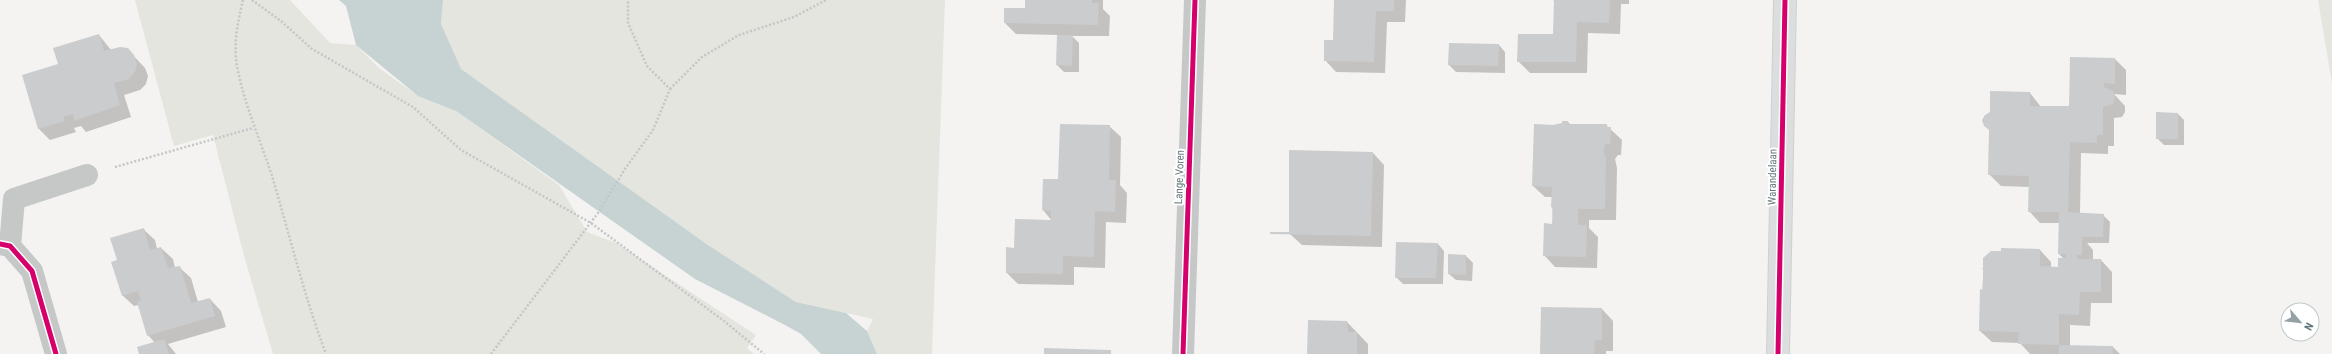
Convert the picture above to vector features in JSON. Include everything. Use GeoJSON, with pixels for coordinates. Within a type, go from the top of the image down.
{"type":"FeatureCollection","features":[{"type":"Feature","properties":{"kind":"street","name":"Lange Voren"},"geometry":{"type":"LineString","coordinates":[[1183,354],[1195,0]]}},
{"type":"Feature","properties":{"kind":"street","name":"Warandelaan"},"geometry":{"type":"LineString","coordinates":[[1778,354],[1785,0]]}},
{"type":"Feature","properties":{"kind":"street"},"geometry":{"type":"LineString","coordinates":[[56,354],[32,271],[5,245],[14,199],[87,175]]}},
{"type":"Feature","properties":{"kind":"path"},"geometry":{"type":"LineString","coordinates":[[243,0],[236,30],[236,65],[253,128],[271,175],[295,259],[326,354]]}},
{"type":"Feature","properties":{"kind":"path"},"geometry":{"type":"LineString","coordinates":[[252,0],[281,21],[312,49],[413,107],[461,150],[591,223],[724,321],[764,354]]}},
{"type":"Feature","properties":{"kind":"path"},"geometry":{"type":"LineString","coordinates":[[628,0],[628,23],[647,66],[670,89]]}},
{"type":"Feature","properties":{"kind":"path"},"geometry":{"type":"LineString","coordinates":[[491,354],[598,213],[625,169],[653,130],[670,89],[702,57],[739,35],[794,17],[826,0]]}},
{"type":"Feature","properties":{"kind":"path"},"geometry":{"type":"LineString","coordinates":[[87,175],[253,128]]}},
{"type":"Feature","properties":{"kind":"shaded area"},"geometry":{"type":"Polygon","coordinates":[[[135,0],[290,0],[330,43],[356,45],[379,68],[414,93],[456,111],[559,185],[587,232],[616,243],[756,335],[747,348],[754,354],[273,354],[244,256],[213,135],[174,146],[135,0]]]}},
{"type":"Feature","properties":{"kind":"shaded area"},"geometry":{"type":"Polygon","coordinates":[[[339,0],[443,0],[441,24],[461,69],[708,245],[796,302],[846,313],[867,331],[877,354],[821,354],[801,334],[695,279],[456,111],[418,96],[356,45],[346,6],[339,0]]]}},
{"type":"Feature","properties":{"kind":"shaded area"},"geometry":{"type":"Polygon","coordinates":[[[443,0],[945,0],[932,354],[877,354],[867,331],[873,319],[796,302],[708,245],[460,69],[441,24],[443,0]]]}},
{"type":"Feature","properties":{"kind":"shaded area"},"geometry":{"type":"Polygon","coordinates":[[[2318,0],[2332,0],[2332,84],[2318,0]]]}},
{"type":"Feature","properties":{"kind":"building"},"geometry":{"type":"Polygon","coordinates":[[[1025,0],[1092,0],[1092,3],[1099,3],[1098,25],[1004,23],[1004,8],[1025,8],[1025,0]]]}},
{"type":"Feature","properties":{"kind":"building"},"geometry":{"type":"Polygon","coordinates":[[[1334,0],[1394,0],[1394,11],[1376,11],[1374,62],[1324,61],[1324,40],[1333,40],[1334,0]]]}},
{"type":"Feature","properties":{"kind":"building"},"geometry":{"type":"Polygon","coordinates":[[[1554,0],[1610,0],[1609,23],[1577,22],[1576,62],[1517,62],[1518,34],[1553,34],[1554,0]]]}},
{"type":"Feature","properties":{"kind":"building"},"geometry":{"type":"Polygon","coordinates":[[[99,34],[104,51],[120,47],[128,48],[134,55],[137,64],[135,72],[129,79],[114,83],[120,105],[74,121],[73,114],[63,117],[65,121],[38,129],[22,75],[58,64],[53,48],[99,34]]]}},
{"type":"Feature","properties":{"kind":"building"},"geometry":{"type":"Polygon","coordinates":[[[1057,35],[1073,35],[1072,66],[1056,65],[1057,35]]]}},
{"type":"Feature","properties":{"kind":"building"},"geometry":{"type":"Polygon","coordinates":[[[1449,43],[1499,44],[1498,66],[1448,65],[1449,43]]]}},
{"type":"Feature","properties":{"kind":"building"},"geometry":{"type":"Polygon","coordinates":[[[2070,57],[2115,58],[2115,84],[2104,83],[2104,87],[2113,91],[2115,97],[2113,104],[2103,107],[2103,135],[2097,135],[2097,143],[2070,142],[2068,212],[2104,214],[2103,237],[2082,237],[2082,255],[2077,255],[2077,259],[2101,259],[2101,292],[2080,292],[2079,315],[2059,314],[2059,345],[2018,344],[2019,332],[1979,331],[1980,289],[1983,290],[1983,269],[1981,269],[1983,268],[1983,258],[1991,251],[2001,251],[2001,248],[2040,249],[2040,266],[2058,267],[2058,258],[2066,258],[2066,254],[2058,254],[2059,212],[2028,212],[2029,176],[1988,175],[1989,130],[1984,126],[1982,120],[1985,115],[1990,112],[1990,91],[2030,92],[2030,106],[2069,106],[2070,57]]]}},
{"type":"Feature","properties":{"kind":"building"},"geometry":{"type":"Polygon","coordinates":[[[2156,112],[2178,113],[2178,139],[2156,139],[2156,112]]]}},
{"type":"Feature","properties":{"kind":"building"},"geometry":{"type":"Polygon","coordinates":[[[1562,121],[1568,121],[1568,124],[1607,124],[1607,127],[1611,127],[1610,144],[1606,144],[1604,147],[1604,156],[1606,156],[1605,209],[1578,209],[1578,225],[1587,225],[1586,257],[1543,256],[1544,223],[1552,224],[1552,187],[1532,186],[1534,124],[1553,125],[1562,123],[1562,121]]]}},
{"type":"Feature","properties":{"kind":"building"},"geometry":{"type":"Polygon","coordinates":[[[1060,124],[1110,125],[1109,180],[1116,180],[1115,212],[1095,211],[1094,257],[1063,256],[1063,274],[1006,273],[1006,247],[1014,248],[1015,219],[1051,220],[1051,211],[1042,210],[1043,179],[1058,179],[1060,124]]]}},
{"type":"Feature","properties":{"kind":"building"},"geometry":{"type":"Polygon","coordinates":[[[1289,150],[1373,152],[1371,236],[1270,234],[1270,232],[1289,232],[1289,150]]]}},
{"type":"Feature","properties":{"kind":"building"},"geometry":{"type":"Polygon","coordinates":[[[144,228],[150,250],[161,247],[168,268],[180,266],[191,303],[210,298],[215,316],[147,336],[137,302],[141,300],[138,291],[122,296],[111,262],[117,260],[110,238],[144,228]]]}},
{"type":"Feature","properties":{"kind":"building"},"geometry":{"type":"Polygon","coordinates":[[[1396,242],[1438,243],[1436,278],[1395,278],[1396,242]]]}},
{"type":"Feature","properties":{"kind":"building"},"geometry":{"type":"Polygon","coordinates":[[[1448,254],[1466,255],[1466,275],[1448,274],[1448,254]]]}},
{"type":"Feature","properties":{"kind":"building"},"geometry":{"type":"Polygon","coordinates":[[[1541,307],[1602,308],[1602,340],[1595,340],[1594,354],[1540,354],[1541,307]]]}},
{"type":"Feature","properties":{"kind":"building"},"geometry":{"type":"Polygon","coordinates":[[[1308,320],[1347,321],[1348,332],[1357,332],[1357,354],[1307,354],[1308,320]]]}},
{"type":"Feature","properties":{"kind":"building"},"geometry":{"type":"Polygon","coordinates":[[[164,339],[169,354],[139,354],[137,347],[164,339]]]}},
{"type":"Feature","properties":{"kind":"building"},"geometry":{"type":"Polygon","coordinates":[[[2059,345],[2113,346],[2113,354],[2059,354],[2059,345]]]}},
{"type":"Feature","properties":{"kind":"building"},"geometry":{"type":"Polygon","coordinates":[[[1044,348],[1111,350],[1111,354],[1044,354],[1044,348]]]}},
{"type":"Feature","properties":{"kind":"cycle path"},"geometry":{"type":"LineString","coordinates":[[1183,354],[1195,0]]}},
{"type":"Feature","properties":{"kind":"cycle path"},"geometry":{"type":"LineString","coordinates":[[1778,354],[1785,0]]}},
{"type":"Feature","properties":{"kind":"cycle path"},"geometry":{"type":"LineString","coordinates":[[0,244],[10,246],[32,271],[56,354]]}}]}
